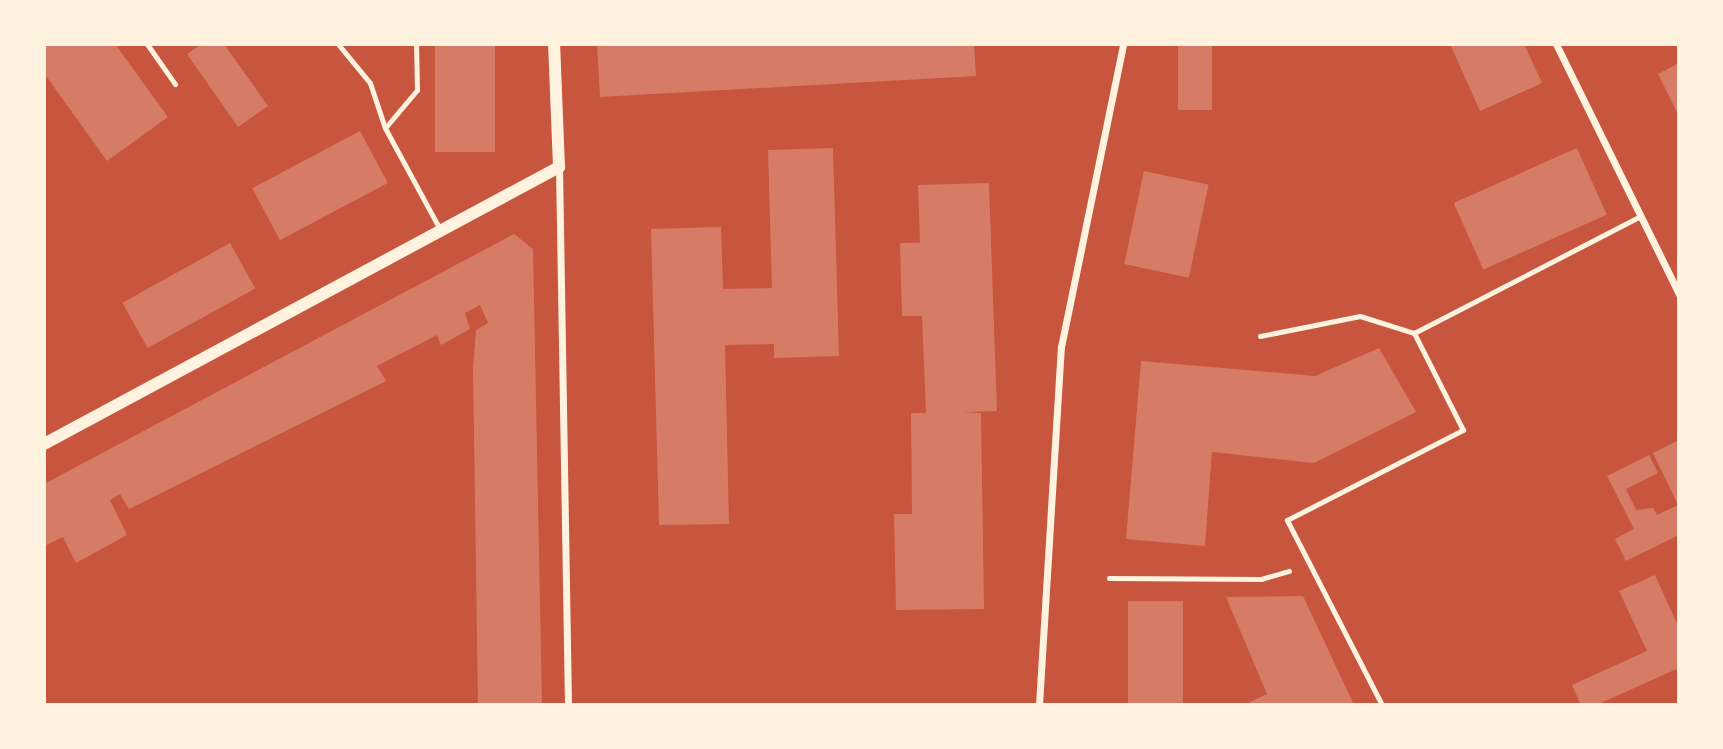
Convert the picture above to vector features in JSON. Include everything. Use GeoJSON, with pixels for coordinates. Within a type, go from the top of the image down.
{"type":"FeatureCollection","features":[{"type":"Feature","properties":{"kind":"street"},"geometry":{"type":"LineString","coordinates":[[554,44],[559,167],[568,705]]}},
{"type":"Feature","properties":{"kind":"street"},"geometry":{"type":"LineString","coordinates":[[1039,705],[1061,347],[1123,44]]}},
{"type":"Feature","properties":{"kind":"street"},"geometry":{"type":"LineString","coordinates":[[1556,44],[1679,294]]}},
{"type":"Feature","properties":{"kind":"street"},"geometry":{"type":"LineString","coordinates":[[44,444],[559,167]]}},
{"type":"Feature","properties":{"kind":"lane"},"geometry":{"type":"LineString","coordinates":[[147,44],[175,83]]}},
{"type":"Feature","properties":{"kind":"lane"},"geometry":{"type":"LineString","coordinates":[[338,44],[370,83],[385,128],[441,231]]}},
{"type":"Feature","properties":{"kind":"lane"},"geometry":{"type":"LineString","coordinates":[[385,128],[417,90],[416,44]]}},
{"type":"Feature","properties":{"kind":"lane"},"geometry":{"type":"LineString","coordinates":[[1260,336],[1360,316],[1414,333],[1641,216]]}},
{"type":"Feature","properties":{"kind":"lane"},"geometry":{"type":"LineString","coordinates":[[1382,705],[1287,520],[1463,430],[1414,333]]}},
{"type":"Feature","properties":{"kind":"path"},"geometry":{"type":"LineString","coordinates":[[1109,578],[1261,579],[1310,565]]}},
{"type":"Feature","properties":{"kind":"building"},"geometry":{"type":"Polygon","coordinates":[[[44,44],[115,44],[168,117],[107,161],[44,73],[44,44]]]}},
{"type":"Feature","properties":{"kind":"building"},"geometry":{"type":"Polygon","coordinates":[[[202,44],[224,44],[268,106],[238,127],[187,54],[202,44]]]}},
{"type":"Feature","properties":{"kind":"building"},"geometry":{"type":"Polygon","coordinates":[[[435,44],[495,44],[495,152],[435,152],[435,44]]]}},
{"type":"Feature","properties":{"kind":"building"},"geometry":{"type":"Polygon","coordinates":[[[597,44],[974,44],[976,76],[600,97],[597,44]]]}},
{"type":"Feature","properties":{"kind":"building"},"geometry":{"type":"Polygon","coordinates":[[[1178,44],[1212,44],[1212,110],[1178,110],[1178,44]]]}},
{"type":"Feature","properties":{"kind":"building"},"geometry":{"type":"Polygon","coordinates":[[[1450,44],[1524,44],[1542,83],[1480,111],[1450,44]]]}},
{"type":"Feature","properties":{"kind":"building"},"geometry":{"type":"Polygon","coordinates":[[[1679,63],[1679,116],[1658,74],[1679,63]]]}},
{"type":"Feature","properties":{"kind":"building"},"geometry":{"type":"Polygon","coordinates":[[[360,131],[388,183],[280,240],[252,188],[360,131]]]}},
{"type":"Feature","properties":{"kind":"building"},"geometry":{"type":"Polygon","coordinates":[[[833,148],[839,356],[774,358],[774,344],[725,345],[729,524],[659,525],[651,229],[721,227],[723,289],[772,288],[768,150],[833,148]]]}},
{"type":"Feature","properties":{"kind":"building"},"geometry":{"type":"Polygon","coordinates":[[[1577,148],[1607,215],[1483,270],[1454,203],[1577,148]]]}},
{"type":"Feature","properties":{"kind":"building"},"geometry":{"type":"Polygon","coordinates":[[[1144,171],[1209,185],[1189,278],[1124,264],[1144,171]]]}},
{"type":"Feature","properties":{"kind":"building"},"geometry":{"type":"Polygon","coordinates":[[[989,183],[997,411],[962,412],[981,413],[984,609],[896,610],[894,514],[912,514],[911,413],[926,413],[922,316],[902,316],[900,243],[920,243],[918,185],[989,183]]]}},
{"type":"Feature","properties":{"kind":"building"},"geometry":{"type":"Polygon","coordinates":[[[514,234],[533,249],[542,705],[478,705],[473,367],[476,330],[488,323],[480,305],[465,313],[470,329],[441,345],[437,335],[377,366],[386,381],[129,509],[120,494],[110,500],[127,535],[76,563],[63,537],[44,546],[44,484],[514,234]]]}},
{"type":"Feature","properties":{"kind":"building"},"geometry":{"type":"Polygon","coordinates":[[[230,243],[255,288],[148,348],[122,303],[230,243]]]}},
{"type":"Feature","properties":{"kind":"building"},"geometry":{"type":"Polygon","coordinates":[[[1379,348],[1416,412],[1314,463],[1212,452],[1205,546],[1126,539],[1141,361],[1315,376],[1379,348]]]}},
{"type":"Feature","properties":{"kind":"building"},"geometry":{"type":"Polygon","coordinates":[[[1679,440],[1679,535],[1626,561],[1615,539],[1634,529],[1607,476],[1649,455],[1658,473],[1626,489],[1636,510],[1653,508],[1657,515],[1678,505],[1653,453],[1679,440]]]}},
{"type":"Feature","properties":{"kind":"building"},"geometry":{"type":"Polygon","coordinates":[[[1655,575],[1679,628],[1679,668],[1596,705],[1581,705],[1572,685],[1647,651],[1619,591],[1655,575]]]}},
{"type":"Feature","properties":{"kind":"building"},"geometry":{"type":"Polygon","coordinates":[[[1303,596],[1354,705],[1244,705],[1267,694],[1226,597],[1303,596]]]}},
{"type":"Feature","properties":{"kind":"building"},"geometry":{"type":"Polygon","coordinates":[[[1128,601],[1183,601],[1183,705],[1128,705],[1128,601]]]}}]}
